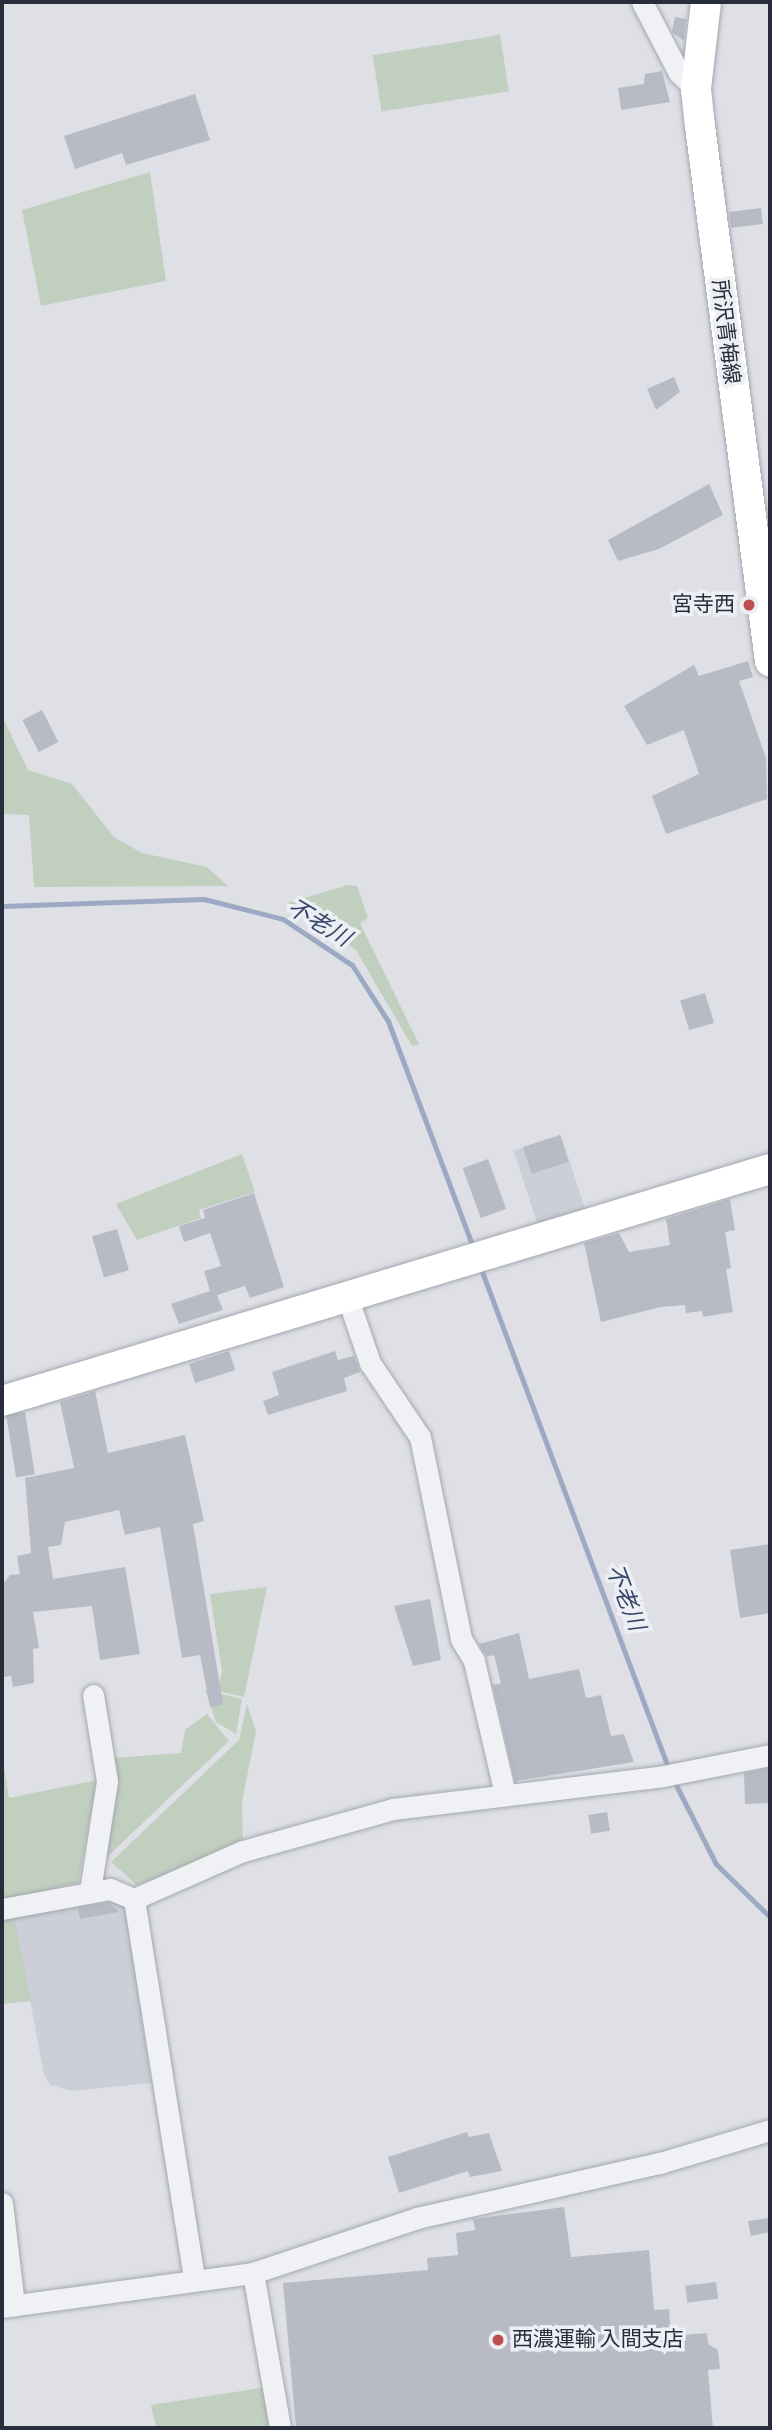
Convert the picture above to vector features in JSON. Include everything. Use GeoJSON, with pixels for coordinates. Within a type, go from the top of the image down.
{"type":"FeatureCollection","features":[{"type":"Feature","properties":{"kind":"street"},"geometry":{"type":"LineString","coordinates":[[642,2],[679,73],[696,89]]}},
{"type":"Feature","properties":{"kind":"street","name":"所沢青梅線"},"geometry":{"type":"LineString","coordinates":[[706,2],[696,89],[761,539],[770,662]]}},
{"type":"Feature","properties":{"kind":"street"},"geometry":{"type":"LineString","coordinates":[[2,1401],[348,1299],[475,1256],[770,1169]]}},
{"type":"Feature","properties":{"kind":"street"},"geometry":{"type":"LineString","coordinates":[[348,1299],[370,1363],[419,1437],[461,1639],[474,1661],[505,1794]]}},
{"type":"Feature","properties":{"kind":"street"},"geometry":{"type":"LineString","coordinates":[[90,1891],[107,1782],[93,1695]]}},
{"type":"Feature","properties":{"kind":"street"},"geometry":{"type":"LineString","coordinates":[[2,1909],[110,1889],[134,1899],[245,1851],[393,1809],[668,1775],[770,1755]]}},
{"type":"Feature","properties":{"kind":"street"},"geometry":{"type":"LineString","coordinates":[[134,1899],[194,2279]]}},
{"type":"Feature","properties":{"kind":"street"},"geometry":{"type":"LineString","coordinates":[[2,2203],[8,2306],[253,2273],[417,2218],[660,2163],[770,2130]]}},
{"type":"Feature","properties":{"kind":"street"},"geometry":{"type":"LineString","coordinates":[[253,2273],[281,2428]]}},
{"type":"Feature","properties":{"kind":"shaded area"},"geometry":{"type":"Polygon","coordinates":[[[561,1135],[586,1211],[538,1227],[513,1150],[561,1135]]]}},
{"type":"Feature","properties":{"kind":"shaded area"},"geometry":{"type":"Polygon","coordinates":[[[116,1895],[125,1901],[151,2083],[72,2091],[50,2085],[44,2075],[14,1915],[116,1895]]]}},
{"type":"Feature","properties":{"kind":"green space"},"geometry":{"type":"Polygon","coordinates":[[[500,35],[509,91],[382,111],[373,55],[500,35]]]}},
{"type":"Feature","properties":{"kind":"green space"},"geometry":{"type":"Polygon","coordinates":[[[150,172],[166,281],[41,306],[22,210],[150,172]]]}},
{"type":"Feature","properties":{"kind":"green space"},"geometry":{"type":"Polygon","coordinates":[[[2,716],[28,770],[72,784],[114,837],[142,853],[207,867],[228,886],[34,887],[29,815],[2,814],[2,716]]]}},
{"type":"Feature","properties":{"kind":"green space"},"geometry":{"type":"Polygon","coordinates":[[[348,885],[357,886],[368,918],[360,923],[419,1044],[412,1046],[356,950],[287,903],[348,885]]]}},
{"type":"Feature","properties":{"kind":"green space"},"geometry":{"type":"Polygon","coordinates":[[[242,1154],[255,1192],[199,1210],[201,1218],[137,1240],[116,1204],[242,1154]]]}},
{"type":"Feature","properties":{"kind":"green space"},"geometry":{"type":"Polygon","coordinates":[[[267,1587],[244,1697],[218,1691],[222,1671],[210,1594],[267,1587]]]}},
{"type":"Feature","properties":{"kind":"green space"},"geometry":{"type":"Polygon","coordinates":[[[205,1690],[242,1699],[236,1734],[216,1722],[205,1690]]]}},
{"type":"Feature","properties":{"kind":"green space"},"geometry":{"type":"Polygon","coordinates":[[[247,1704],[256,1731],[242,1802],[243,1845],[137,1885],[111,1862],[239,1740],[247,1704]]]}},
{"type":"Feature","properties":{"kind":"green space"},"geometry":{"type":"Polygon","coordinates":[[[207,1714],[229,1741],[106,1858],[112,1758],[181,1753],[185,1730],[207,1714]]]}},
{"type":"Feature","properties":{"kind":"green space"},"geometry":{"type":"Polygon","coordinates":[[[2,1755],[9,1798],[97,1780],[78,1883],[2,1900],[2,1755]]]}},
{"type":"Feature","properties":{"kind":"green space"},"geometry":{"type":"Polygon","coordinates":[[[14,1915],[31,2001],[2,2004],[2,1917],[14,1915]]]}},
{"type":"Feature","properties":{"kind":"green space"},"geometry":{"type":"Polygon","coordinates":[[[267,2387],[275,2428],[156,2428],[151,2405],[267,2387]]]}},
{"type":"Feature","properties":{"kind":"building"},"geometry":{"type":"Polygon","coordinates":[[[675,17],[686,19],[684,41],[672,32],[675,17]]]}},
{"type":"Feature","properties":{"kind":"building"},"geometry":{"type":"Polygon","coordinates":[[[662,71],[670,102],[621,110],[618,88],[644,84],[645,74],[662,71]]]}},
{"type":"Feature","properties":{"kind":"building"},"geometry":{"type":"Polygon","coordinates":[[[195,94],[210,140],[126,165],[122,153],[75,169],[64,136],[195,94]]]}},
{"type":"Feature","properties":{"kind":"building"},"geometry":{"type":"Polygon","coordinates":[[[761,208],[763,224],[731,228],[729,212],[761,208]]]}},
{"type":"Feature","properties":{"kind":"building"},"geometry":{"type":"Polygon","coordinates":[[[674,377],[680,392],[656,410],[647,389],[674,377]]]}},
{"type":"Feature","properties":{"kind":"building"},"geometry":{"type":"Polygon","coordinates":[[[709,484],[723,515],[659,549],[618,561],[608,540],[709,484]]]}},
{"type":"Feature","properties":{"kind":"building"},"geometry":{"type":"Polygon","coordinates":[[[748,661],[753,677],[739,681],[766,758],[767,799],[666,834],[652,796],[699,774],[684,730],[647,745],[624,706],[694,665],[699,676],[748,661]]]}},
{"type":"Feature","properties":{"kind":"building"},"geometry":{"type":"Polygon","coordinates":[[[42,710],[58,742],[39,752],[22,720],[42,710]]]}},
{"type":"Feature","properties":{"kind":"building"},"geometry":{"type":"Polygon","coordinates":[[[705,993],[714,1023],[689,1030],[680,1001],[705,993]]]}},
{"type":"Feature","properties":{"kind":"building"},"geometry":{"type":"Polygon","coordinates":[[[560,1135],[569,1162],[532,1174],[523,1147],[560,1135]]]}},
{"type":"Feature","properties":{"kind":"building"},"geometry":{"type":"Polygon","coordinates":[[[488,1159],[506,1209],[481,1218],[463,1168],[488,1159]]]}},
{"type":"Feature","properties":{"kind":"building"},"geometry":{"type":"Polygon","coordinates":[[[254,1193],[284,1287],[250,1298],[245,1286],[217,1295],[223,1310],[179,1324],[171,1304],[210,1291],[204,1271],[221,1266],[210,1233],[184,1242],[179,1226],[205,1218],[203,1210],[254,1193]]]}},
{"type":"Feature","properties":{"kind":"building"},"geometry":{"type":"Polygon","coordinates":[[[730,1199],[735,1230],[725,1232],[731,1268],[726,1269],[733,1312],[703,1317],[702,1311],[686,1313],[685,1305],[661,1307],[601,1322],[584,1243],[619,1233],[629,1252],[670,1245],[666,1219],[730,1199]]]}},
{"type":"Feature","properties":{"kind":"building"},"geometry":{"type":"Polygon","coordinates":[[[117,1229],[129,1270],[104,1278],[92,1236],[117,1229]]]}},
{"type":"Feature","properties":{"kind":"building"},"geometry":{"type":"Polygon","coordinates":[[[229,1351],[235,1370],[195,1383],[189,1364],[229,1351]]]}},
{"type":"Feature","properties":{"kind":"building"},"geometry":{"type":"Polygon","coordinates":[[[335,1351],[338,1360],[354,1356],[360,1372],[344,1378],[347,1391],[268,1415],[263,1401],[279,1395],[272,1372],[335,1351]]]}},
{"type":"Feature","properties":{"kind":"building"},"geometry":{"type":"Polygon","coordinates":[[[95,1391],[108,1453],[185,1435],[204,1521],[193,1524],[223,1704],[210,1707],[200,1655],[182,1658],[160,1527],[125,1535],[119,1510],[65,1522],[61,1545],[48,1547],[53,1579],[125,1567],[140,1654],[100,1660],[92,1606],[33,1612],[39,1648],[33,1649],[34,1683],[13,1687],[11,1676],[4,1677],[2,1586],[10,1575],[20,1574],[17,1556],[31,1553],[25,1478],[74,1468],[60,1402],[95,1391]]]}},
{"type":"Feature","properties":{"kind":"building"},"geometry":{"type":"Polygon","coordinates":[[[25,1412],[35,1474],[16,1477],[6,1415],[25,1412]]]}},
{"type":"Feature","properties":{"kind":"building"},"geometry":{"type":"Polygon","coordinates":[[[770,1544],[770,1613],[740,1618],[730,1550],[770,1544]]]}},
{"type":"Feature","properties":{"kind":"building"},"geometry":{"type":"Polygon","coordinates":[[[430,1599],[441,1660],[413,1666],[394,1606],[430,1599]]]}},
{"type":"Feature","properties":{"kind":"building"},"geometry":{"type":"Polygon","coordinates":[[[519,1633],[529,1679],[579,1669],[586,1698],[601,1695],[611,1736],[624,1734],[634,1762],[515,1781],[493,1685],[501,1683],[494,1655],[487,1657],[479,1644],[519,1633]]]}},
{"type":"Feature","properties":{"kind":"building"},"geometry":{"type":"Polygon","coordinates":[[[770,1768],[770,1803],[745,1804],[744,1773],[770,1768]]]}},
{"type":"Feature","properties":{"kind":"building"},"geometry":{"type":"Polygon","coordinates":[[[607,1812],[610,1831],[591,1834],[588,1815],[607,1812]]]}},
{"type":"Feature","properties":{"kind":"building"},"geometry":{"type":"Polygon","coordinates":[[[109,1903],[119,1912],[80,1919],[78,1908],[109,1903]]]}},
{"type":"Feature","properties":{"kind":"building"},"geometry":{"type":"Polygon","coordinates":[[[467,2132],[469,2137],[489,2133],[502,2171],[470,2177],[468,2171],[399,2193],[388,2157],[467,2132]]]}},
{"type":"Feature","properties":{"kind":"building","name":"西濃運輸 入間支店"},"geometry":{"type":"Polygon","coordinates":[[[564,2207],[571,2257],[649,2250],[654,2310],[669,2309],[671,2336],[707,2333],[708,2344],[718,2350],[720,2369],[708,2370],[713,2428],[296,2428],[283,2283],[428,2270],[427,2258],[458,2255],[456,2233],[475,2230],[473,2219],[564,2207]]]}},
{"type":"Feature","properties":{"kind":"building"},"geometry":{"type":"Polygon","coordinates":[[[770,2218],[770,2232],[751,2236],[748,2221],[770,2218]]]}},
{"type":"Feature","properties":{"kind":"building"},"geometry":{"type":"Polygon","coordinates":[[[716,2282],[718,2299],[687,2303],[685,2286],[716,2282]]]}},
{"type":"Feature","properties":{"kind":"waterway","name":"不老川"},"geometry":{"type":"LineString","coordinates":[[2,906],[204,899],[283,919],[352,965],[388,1021],[473,1247]]}},
{"type":"Feature","properties":{"kind":"waterway","name":"不老川"},"geometry":{"type":"LineString","coordinates":[[481,1269],[669,1770]]}},
{"type":"Feature","properties":{"kind":"waterway","name":"不老川"},"geometry":{"type":"LineString","coordinates":[[673,1779],[716,1864],[770,1917]]}},
{"type":"Feature","properties":{"kind":"place","name":"宮寺西"},"geometry":{"type":"Point","coordinates":[749,605]}},
{"type":"Feature","properties":{"kind":"place","name":"西濃運輸 入間支店"},"geometry":{"type":"Point","coordinates":[498,2340]}}]}
